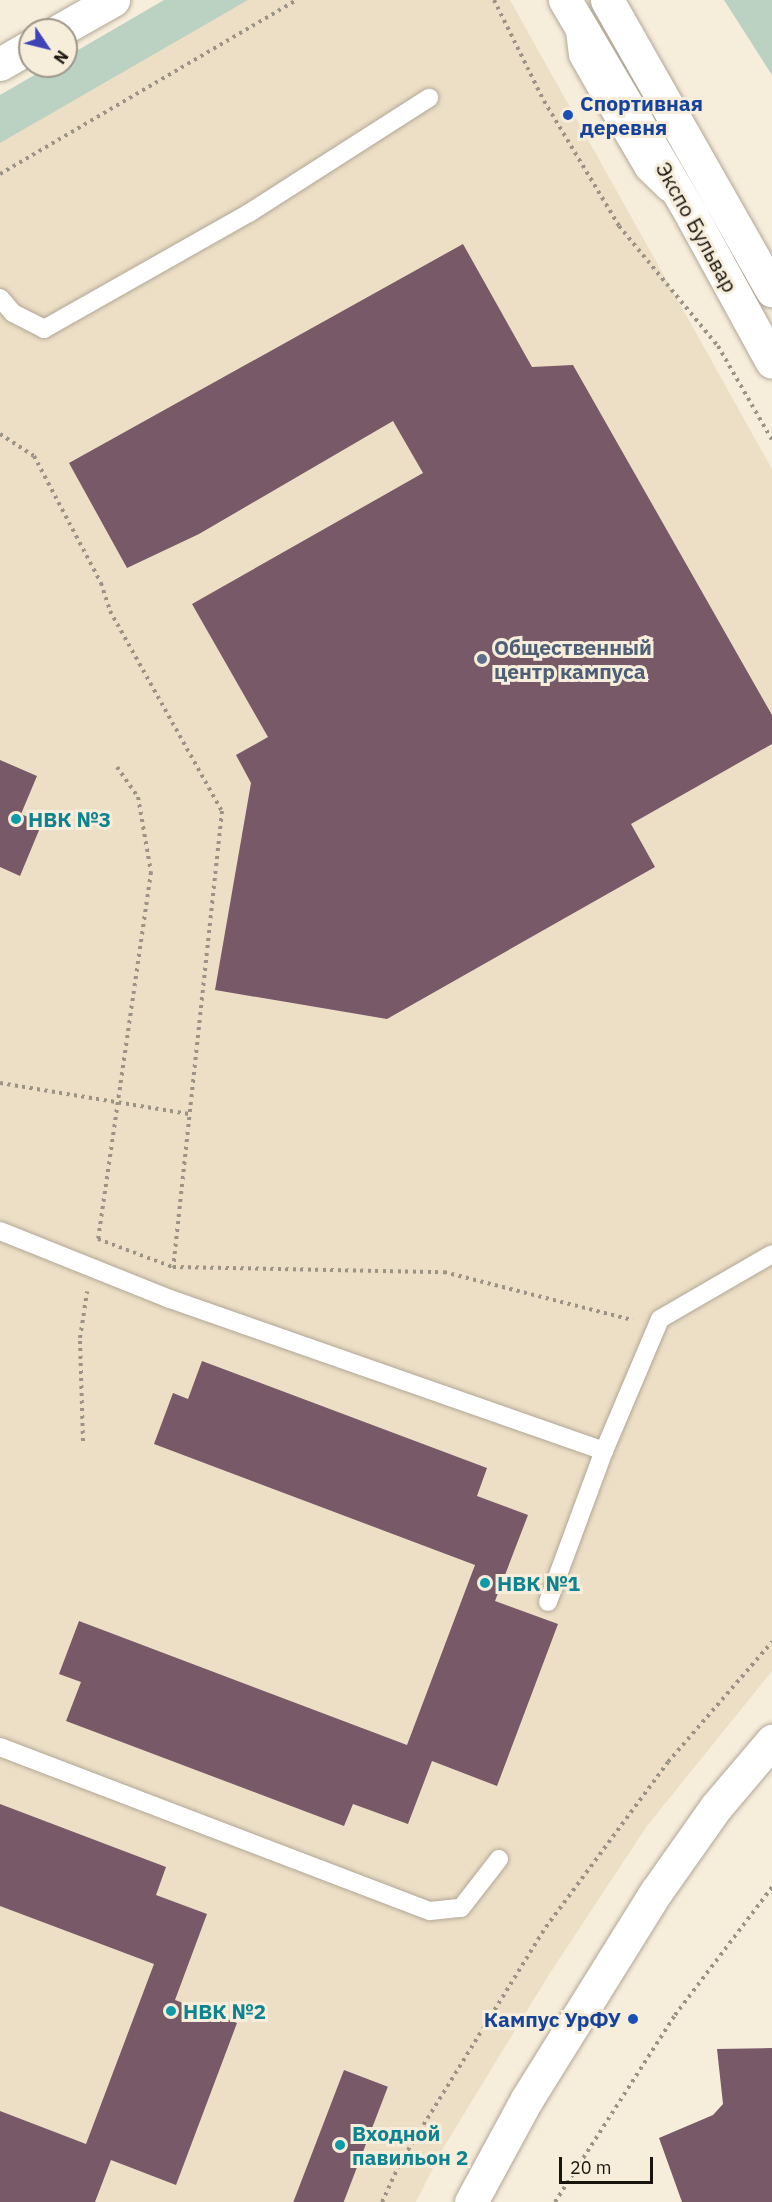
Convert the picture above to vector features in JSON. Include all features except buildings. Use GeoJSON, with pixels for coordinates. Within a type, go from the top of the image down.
{"type":"FeatureCollection","features":[{"type":"Feature","properties":{"kind":"street"},"geometry":{"type":"LineString","coordinates":[[78,20],[113,0]]}},
{"type":"Feature","properties":{"kind":"street","name":"Экспо Бульвар"},"geometry":{"type":"LineString","coordinates":[[607,0],[772,290]]}},
{"type":"Feature","properties":{"kind":"street","name":"Экспо Бульвар"},"geometry":{"type":"LineString","coordinates":[[569,7],[692,216],[772,362]]}},
{"type":"Feature","properties":{"kind":"street"},"geometry":{"type":"LineString","coordinates":[[0,64],[18,54]]}},
{"type":"Feature","properties":{"kind":"street"},"geometry":{"type":"LineString","coordinates":[[471,2202],[527,2099],[656,1892],[716,1807],[772,1742]]}},
{"type":"Feature","properties":{"kind":"lane"},"geometry":{"type":"LineString","coordinates":[[0,298],[14,313],[44,328],[249,213],[429,98]]}},
{"type":"Feature","properties":{"kind":"lane"},"geometry":{"type":"LineString","coordinates":[[0,1231],[170,1299],[604,1451]]}},
{"type":"Feature","properties":{"kind":"lane"},"geometry":{"type":"LineString","coordinates":[[548,1602],[604,1451],[660,1319],[772,1254]]}},
{"type":"Feature","properties":{"kind":"lane"},"geometry":{"type":"LineString","coordinates":[[0,1747],[430,1911],[461,1908],[499,1859]]}},
{"type":"Feature","properties":{"kind":"path"},"geometry":{"type":"LineString","coordinates":[[0,174],[297,0]]}},
{"type":"Feature","properties":{"kind":"path"},"geometry":{"type":"LineString","coordinates":[[494,0],[544,101],[619,226],[718,346],[772,440]]}},
{"type":"Feature","properties":{"kind":"path"},"geometry":{"type":"LineString","coordinates":[[0,434],[34,456],[102,583],[110,611],[222,811],[173,1267]]}},
{"type":"Feature","properties":{"kind":"path"},"geometry":{"type":"LineString","coordinates":[[117,767],[138,796],[151,872],[98,1239],[173,1267],[444,1272],[633,1321]]}},
{"type":"Feature","properties":{"kind":"path"},"geometry":{"type":"LineString","coordinates":[[0,1083],[190,1114]]}},
{"type":"Feature","properties":{"kind":"path"},"geometry":{"type":"LineString","coordinates":[[83,1441],[80,1338],[88,1282]]}},
{"type":"Feature","properties":{"kind":"path"},"geometry":{"type":"LineString","coordinates":[[382,2202],[400,2163],[546,1927],[668,1762],[772,1642]]}},
{"type":"Feature","properties":{"kind":"path"},"geometry":{"type":"LineString","coordinates":[[555,2202],[675,2015],[772,1887]]}},
{"type":"Feature","properties":{"kind":"shaded area"},"geometry":{"type":"Polygon","coordinates":[[[244,0],[510,0],[772,469],[772,1671],[647,1826],[550,1973],[442,2150],[416,2202],[0,2202],[0,142],[244,0]]]}},
{"type":"Feature","properties":{"kind":"green space"},"geometry":{"type":"Polygon","coordinates":[[[164,0],[248,0],[0,143],[0,95],[29,78],[78,78],[78,50],[164,0]]]}},
{"type":"Feature","properties":{"kind":"green space"},"geometry":{"type":"Polygon","coordinates":[[[724,0],[772,0],[772,75],[724,0]]]}},
{"type":"Feature","properties":{"kind":"place","name":"Спортивная деревня"},"geometry":{"type":"Point","coordinates":[568,115]}},
{"type":"Feature","properties":{"kind":"place","name":"Общественный центр кампуса"},"geometry":{"type":"Point","coordinates":[482,659]}},
{"type":"Feature","properties":{"kind":"place","name":"НВК №3"},"geometry":{"type":"Point","coordinates":[16,819]}},
{"type":"Feature","properties":{"kind":"place","name":"НВК №1"},"geometry":{"type":"Point","coordinates":[485,1583]}},
{"type":"Feature","properties":{"kind":"place","name":"НВК №2"},"geometry":{"type":"Point","coordinates":[171,2011]}},
{"type":"Feature","properties":{"kind":"place","name":"Кампус УрФУ"},"geometry":{"type":"Point","coordinates":[633,2019]}},
{"type":"Feature","properties":{"kind":"place","name":"Входной павильон 2"},"geometry":{"type":"Point","coordinates":[340,2145]}}]}
